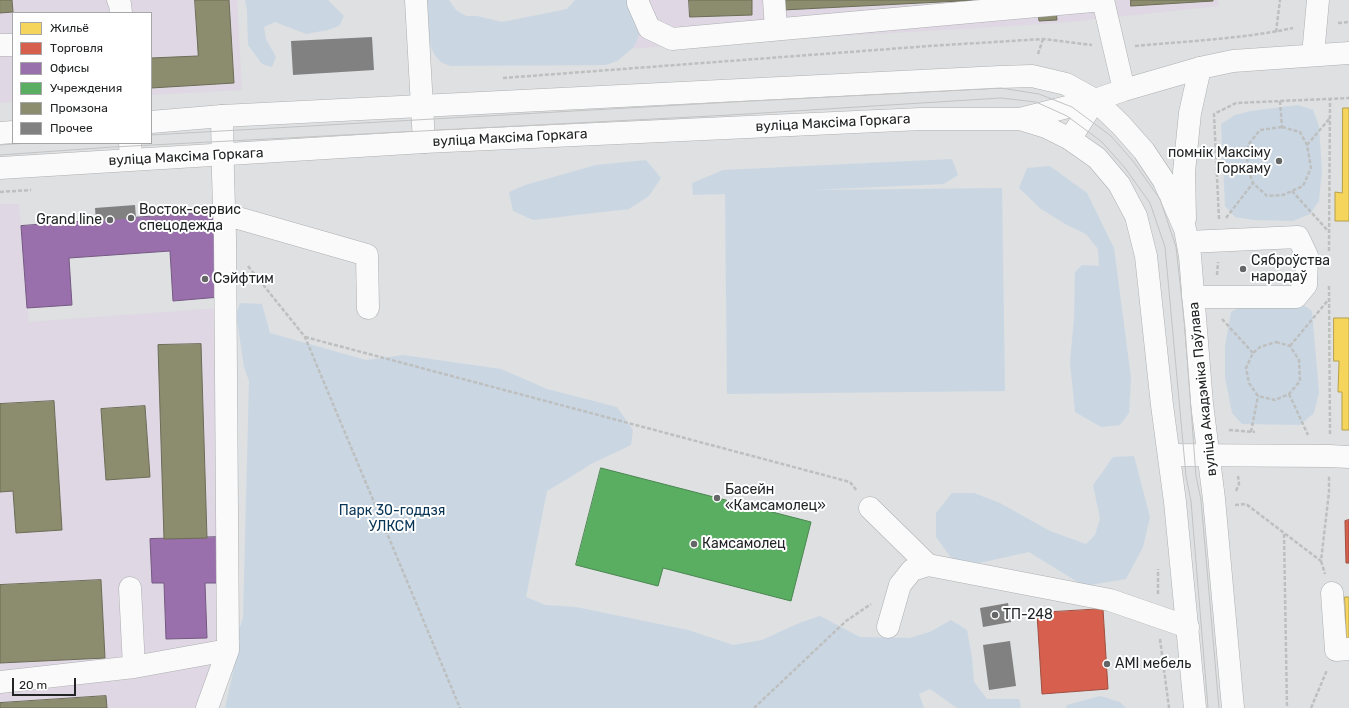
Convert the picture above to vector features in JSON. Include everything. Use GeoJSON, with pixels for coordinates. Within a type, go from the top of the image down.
{"type":"FeatureCollection","features":[{"type":"Feature","properties":{"kind":"main road"},"geometry":{"type":"LineString","coordinates":[[416,0],[424,142]]}},
{"type":"Feature","properties":{"kind":"main road"},"geometry":{"type":"LineString","coordinates":[[638,0],[649,28],[672,39],[1028,4],[1103,0],[1124,90]]}},
{"type":"Feature","properties":{"kind":"main road"},"geometry":{"type":"LineString","coordinates":[[774,0],[776,29]]}},
{"type":"Feature","properties":{"kind":"main road"},"geometry":{"type":"LineString","coordinates":[[1313,55],[1318,0]]}},
{"type":"Feature","properties":{"kind":"main road"},"geometry":{"type":"LineString","coordinates":[[0,45],[12,45]]}},
{"type":"Feature","properties":{"kind":"main road","name":"вуліца Максіма Горкага"},"geometry":{"type":"LineString","coordinates":[[0,168],[131,151],[223,155],[424,142],[921,119],[1020,119],[1094,100],[1200,68],[1233,61],[1349,53]]}},
{"type":"Feature","properties":{"kind":"main road"},"geometry":{"type":"LineString","coordinates":[[1193,297],[1296,297],[1306,285],[1307,256],[1298,237],[1219,234],[1186,235],[1184,172],[1190,113],[1200,68]]}},
{"type":"Feature","properties":{"kind":"main road"},"geometry":{"type":"LineString","coordinates":[[152,122],[222,116],[1032,76],[1066,84],[1094,100],[1070,139],[1097,158],[1119,184],[1136,216],[1146,256],[1188,627],[1195,708]]}},
{"type":"Feature","properties":{"kind":"main road","name":"вуліца Акадэміка Паўлава"},"geometry":{"type":"LineString","coordinates":[[1094,100],[1122,125],[1144,151],[1164,181],[1186,235],[1202,404],[1214,499],[1233,708]]}},
{"type":"Feature","properties":{"kind":"main road"},"geometry":{"type":"LineString","coordinates":[[207,708],[228,650],[225,237],[222,116]]}},
{"type":"Feature","properties":{"kind":"main road","name":"вуліца Максіма Горкага"},"geometry":{"type":"LineString","coordinates":[[1020,119],[1046,127],[1070,139]]}},
{"type":"Feature","properties":{"kind":"main road"},"geometry":{"type":"LineString","coordinates":[[0,132],[12,132]]}},
{"type":"Feature","properties":{"kind":"main road"},"geometry":{"type":"LineString","coordinates":[[224,214],[367,256],[368,308]]}},
{"type":"Feature","properties":{"kind":"main road"},"geometry":{"type":"LineString","coordinates":[[1169,455],[1208,454],[1339,457]]}},
{"type":"Feature","properties":{"kind":"main road"},"geometry":{"type":"LineString","coordinates":[[870,508],[928,565]]}},
{"type":"Feature","properties":{"kind":"main road"},"geometry":{"type":"LineString","coordinates":[[888,627],[900,585],[912,570],[928,565],[1110,600],[1188,627]]}},
{"type":"Feature","properties":{"kind":"main road"},"geometry":{"type":"LineString","coordinates":[[130,588],[134,667]]}},
{"type":"Feature","properties":{"kind":"main road"},"geometry":{"type":"LineString","coordinates":[[1332,593],[1342,649]]}},
{"type":"Feature","properties":{"kind":"main road"},"geometry":{"type":"LineString","coordinates":[[0,682],[134,667],[228,650]]}},
{"type":"Feature","properties":{"kind":"path"},"geometry":{"type":"LineString","coordinates":[[1276,32],[1280,0]]}},
{"type":"Feature","properties":{"kind":"path"},"geometry":{"type":"LineString","coordinates":[[502,78],[929,46],[1043,39],[1114,48],[1276,32],[1316,23],[1349,22]]}},
{"type":"Feature","properties":{"kind":"path"},"geometry":{"type":"LineString","coordinates":[[1038,54],[1043,39]]}},
{"type":"Feature","properties":{"kind":"path"},"geometry":{"type":"LineString","coordinates":[[1253,353],[1215,311],[1219,234],[1214,114],[1236,103],[1349,98]]}},
{"type":"Feature","properties":{"kind":"path"},"geometry":{"type":"LineString","coordinates":[[1329,255],[1330,99]]}},
{"type":"Feature","properties":{"kind":"path"},"geometry":{"type":"LineString","coordinates":[[1280,101],[1282,127]]}},
{"type":"Feature","properties":{"kind":"path"},"geometry":{"type":"LineString","coordinates":[[1307,144],[1330,118]]}},
{"type":"Feature","properties":{"kind":"path"},"geometry":{"type":"LineString","coordinates":[[1282,127],[1300,132],[1307,144],[1311,168],[1303,186],[1283,195],[1267,196],[1253,183],[1248,167],[1248,145],[1260,130],[1282,127]]}},
{"type":"Feature","properties":{"kind":"path"},"geometry":{"type":"LineString","coordinates":[[1219,234],[1253,183]]}},
{"type":"Feature","properties":{"kind":"path"},"geometry":{"type":"LineString","coordinates":[[1292,191],[1329,233]]}},
{"type":"Feature","properties":{"kind":"path"},"geometry":{"type":"LineString","coordinates":[[225,237],[305,337],[460,708]]}},
{"type":"Feature","properties":{"kind":"path"},"geometry":{"type":"LineString","coordinates":[[1235,512],[1235,505],[1246,504],[1321,561],[1329,492],[1339,457],[1330,437],[1329,284]]}},
{"type":"Feature","properties":{"kind":"path"},"geometry":{"type":"LineString","coordinates":[[1290,346],[1329,299]]}},
{"type":"Feature","properties":{"kind":"path"},"geometry":{"type":"LineString","coordinates":[[305,337],[850,482],[870,508]]}},
{"type":"Feature","properties":{"kind":"path"},"geometry":{"type":"LineString","coordinates":[[1276,342],[1290,346],[1299,360],[1300,380],[1289,394],[1275,400],[1258,396],[1249,383],[1246,368],[1253,353],[1260,347],[1276,342]]}},
{"type":"Feature","properties":{"kind":"path"},"geometry":{"type":"LineString","coordinates":[[1289,394],[1308,435]]}},
{"type":"Feature","properties":{"kind":"path"},"geometry":{"type":"LineString","coordinates":[[1252,432],[1258,396]]}},
{"type":"Feature","properties":{"kind":"path"},"geometry":{"type":"LineString","coordinates":[[1228,424],[1236,455],[1239,484],[1235,491]]}},
{"type":"Feature","properties":{"kind":"path"},"geometry":{"type":"LineString","coordinates":[[1284,534],[1287,708]]}},
{"type":"Feature","properties":{"kind":"path"},"geometry":{"type":"LineString","coordinates":[[1158,566],[1157,616],[1170,708]]}},
{"type":"Feature","properties":{"kind":"path"},"geometry":{"type":"LineString","coordinates":[[754,708],[846,621],[900,585]]}},
{"type":"Feature","properties":{"kind":"path"},"geometry":{"type":"LineString","coordinates":[[1311,708],[1342,649]]}},
{"type":"Feature","properties":{"kind":"shaded area"},"geometry":{"type":"Polygon","coordinates":[[[0,0],[237,0],[242,90],[152,95],[152,12],[12,12],[12,102],[0,103],[0,0]]]}},
{"type":"Feature","properties":{"kind":"shaded area"},"geometry":{"type":"Polygon","coordinates":[[[603,0],[1218,0],[1219,6],[1060,23],[605,50],[603,0]]]}},
{"type":"Feature","properties":{"kind":"shaded area"},"geometry":{"type":"Polygon","coordinates":[[[0,204],[19,204],[29,322],[219,308],[231,649],[215,708],[0,708],[0,204]]]}},
{"type":"Feature","properties":{"kind":"green space"},"geometry":{"type":"Polygon","coordinates":[[[245,0],[329,0],[344,16],[339,26],[328,30],[306,34],[275,22],[264,27],[266,39],[276,57],[272,67],[262,64],[248,45],[247,10],[245,0]]]}},
{"type":"Feature","properties":{"kind":"green space"},"geometry":{"type":"Polygon","coordinates":[[[421,0],[449,0],[456,10],[466,16],[477,16],[502,22],[567,9],[575,0],[635,0],[643,26],[634,47],[617,61],[606,65],[450,66],[442,63],[431,48],[426,32],[421,0]]]}},
{"type":"Feature","properties":{"kind":"green space"},"geometry":{"type":"Polygon","coordinates":[[[1298,105],[1313,110],[1319,126],[1322,171],[1319,201],[1310,214],[1293,221],[1254,220],[1235,217],[1225,206],[1221,124],[1235,115],[1251,111],[1298,105]]]}},
{"type":"Feature","properties":{"kind":"green space"},"geometry":{"type":"Polygon","coordinates":[[[952,159],[958,175],[944,184],[812,190],[1002,188],[1005,391],[727,394],[725,194],[693,195],[692,183],[723,170],[952,159]]]}},
{"type":"Feature","properties":{"kind":"green space"},"geometry":{"type":"Polygon","coordinates":[[[646,160],[661,178],[649,196],[629,209],[533,220],[513,211],[509,192],[525,185],[596,165],[646,160]]]}},
{"type":"Feature","properties":{"kind":"green space"},"geometry":{"type":"Polygon","coordinates":[[[1050,166],[1087,193],[1114,248],[1131,378],[1129,413],[1120,425],[1101,427],[1075,412],[1070,363],[1074,317],[1075,272],[1082,265],[1099,266],[1098,249],[1086,234],[1067,225],[1041,209],[1019,188],[1027,168],[1050,166]]]}},
{"type":"Feature","properties":{"kind":"green space","name":"Парк 30-годдзя УЛКСМ"},"geometry":{"type":"Polygon","coordinates":[[[240,303],[262,304],[270,333],[366,360],[403,355],[501,369],[547,389],[617,407],[633,430],[631,445],[591,464],[547,491],[526,597],[545,605],[576,607],[688,630],[733,645],[762,640],[799,623],[820,616],[860,637],[909,638],[930,632],[951,620],[967,630],[972,657],[974,682],[987,699],[1019,699],[1021,708],[957,708],[930,689],[919,694],[924,708],[225,708],[240,641],[238,634],[243,618],[249,381],[244,367],[236,314],[240,303]]]}},
{"type":"Feature","properties":{"kind":"green space"},"geometry":{"type":"Polygon","coordinates":[[[1246,303],[1305,306],[1312,311],[1319,393],[1314,413],[1300,425],[1242,424],[1232,413],[1225,377],[1225,346],[1231,312],[1246,303]]]}},
{"type":"Feature","properties":{"kind":"green space"},"geometry":{"type":"Polygon","coordinates":[[[1134,456],[1150,517],[1143,547],[1126,579],[1084,586],[1029,552],[979,563],[952,559],[936,537],[936,513],[952,493],[974,493],[1000,503],[1050,531],[1086,544],[1095,535],[1100,519],[1093,485],[1113,457],[1134,456]]]}},
{"type":"Feature","properties":{"kind":"green space"},"geometry":{"type":"Polygon","coordinates":[[[1100,696],[1120,702],[1126,708],[1066,708],[1067,705],[1100,696]]]}},
{"type":"Feature","properties":{"kind":"building: Жильё"},"geometry":{"type":"Polygon","coordinates":[[[1343,108],[1349,108],[1349,221],[1335,221],[1335,192],[1342,193],[1343,108]]]}},
{"type":"Feature","properties":{"kind":"building: Жильё"},"geometry":{"type":"Polygon","coordinates":[[[1334,318],[1349,318],[1349,430],[1342,430],[1342,392],[1338,392],[1339,361],[1334,361],[1334,318]]]}},
{"type":"Feature","properties":{"kind":"building: Жильё"},"geometry":{"type":"Polygon","coordinates":[[[1345,597],[1349,597],[1349,644],[1347,644],[1345,597]]]}},
{"type":"Feature","properties":{"kind":"building: Торговля"},"geometry":{"type":"Polygon","coordinates":[[[1349,520],[1349,563],[1346,563],[1345,521],[1349,520]]]}},
{"type":"Feature","properties":{"kind":"building: Торговля"},"geometry":{"type":"Polygon","coordinates":[[[1103,609],[1108,689],[1042,694],[1037,613],[1103,609]]]}},
{"type":"Feature","properties":{"kind":"building: Офисы"},"geometry":{"type":"Polygon","coordinates":[[[214,212],[220,297],[173,301],[170,251],[69,258],[72,305],[27,308],[21,226],[214,212]]]}},
{"type":"Feature","properties":{"kind":"building: Офисы"},"geometry":{"type":"Polygon","coordinates":[[[221,537],[223,583],[205,583],[207,638],[166,639],[164,583],[152,583],[150,539],[221,537]]]}},
{"type":"Feature","properties":{"kind":"building: Учреждения","name":"Камсамолец"},"geometry":{"type":"Polygon","coordinates":[[[601,468],[811,522],[791,601],[663,568],[658,586],[576,565],[601,468]]]}},
{"type":"Feature","properties":{"kind":"building: Промзона"},"geometry":{"type":"Polygon","coordinates":[[[0,0],[12,0],[13,12],[0,13],[0,0]]]}},
{"type":"Feature","properties":{"kind":"building: Промзона"},"geometry":{"type":"Polygon","coordinates":[[[195,0],[229,0],[234,83],[152,88],[152,58],[198,56],[195,0]]]}},
{"type":"Feature","properties":{"kind":"building: Промзона"},"geometry":{"type":"Polygon","coordinates":[[[689,0],[752,0],[752,15],[690,17],[689,0]]]}},
{"type":"Feature","properties":{"kind":"building: Промзона"},"geometry":{"type":"Polygon","coordinates":[[[782,0],[980,0],[783,10],[782,0]]]}},
{"type":"Feature","properties":{"kind":"building: Промзона"},"geometry":{"type":"Polygon","coordinates":[[[1131,0],[1213,0],[1213,1],[1131,6],[1131,0]]]}},
{"type":"Feature","properties":{"kind":"building: Промзона"},"geometry":{"type":"Polygon","coordinates":[[[1056,9],[1057,20],[1039,21],[1038,11],[1056,9]]]}},
{"type":"Feature","properties":{"kind":"building: Промзона"},"geometry":{"type":"Polygon","coordinates":[[[201,344],[207,538],[164,539],[158,345],[201,344]]]}},
{"type":"Feature","properties":{"kind":"building: Промзона"},"geometry":{"type":"Polygon","coordinates":[[[54,401],[62,530],[16,533],[13,491],[0,492],[0,404],[54,401]]]}},
{"type":"Feature","properties":{"kind":"building: Промзона"},"geometry":{"type":"Polygon","coordinates":[[[145,406],[150,477],[106,480],[101,409],[145,406]]]}},
{"type":"Feature","properties":{"kind":"building: Промзона"},"geometry":{"type":"Polygon","coordinates":[[[101,580],[105,658],[0,663],[0,585],[101,580]]]}},
{"type":"Feature","properties":{"kind":"building: Промзона"},"geometry":{"type":"Polygon","coordinates":[[[106,696],[107,708],[0,708],[0,703],[106,696]]]}},
{"type":"Feature","properties":{"kind":"building: Прочее"},"geometry":{"type":"Polygon","coordinates":[[[372,37],[374,70],[293,75],[291,41],[372,37]]]}},
{"type":"Feature","properties":{"kind":"building: Прочее"},"geometry":{"type":"Polygon","coordinates":[[[135,205],[136,218],[96,221],[95,208],[135,205]]]}},
{"type":"Feature","properties":{"kind":"building: Прочее","name":"ТП-248"},"geometry":{"type":"Polygon","coordinates":[[[1008,603],[1011,622],[983,627],[980,608],[1008,603]]]}},
{"type":"Feature","properties":{"kind":"building: Прочее"},"geometry":{"type":"Polygon","coordinates":[[[1010,641],[1016,686],[989,690],[983,645],[1010,641]]]}},
{"type":"Feature","properties":{"kind":"tram line"},"geometry":{"type":"LineString","coordinates":[[152,135],[1001,88],[1039,94],[1072,107],[1111,136],[1133,161],[1160,199],[1176,247],[1185,328],[1196,476],[1201,500],[1219,708]]}},
{"type":"Feature","properties":{"kind":"tram line"},"geometry":{"type":"LineString","coordinates":[[0,155],[113,147],[730,115],[1001,98],[1036,102],[1067,116],[1102,142],[1125,168],[1150,203],[1165,247],[1186,476],[1191,501],[1208,708]]}},
{"type":"Feature","properties":{"kind":"tram line"},"geometry":{"type":"LineString","coordinates":[[0,145],[14,144]]}},
{"type":"Feature","properties":{"kind":"place","name":"помнік Максіму Горкаму"},"geometry":{"type":"Point","coordinates":[1279,161]}},
{"type":"Feature","properties":{"kind":"place","name":"Восток-сервис спецодежда"},"geometry":{"type":"Point","coordinates":[131,218]}},
{"type":"Feature","properties":{"kind":"place","name":"Grand line"},"geometry":{"type":"Point","coordinates":[110,220]}},
{"type":"Feature","properties":{"kind":"place","name":"Сяброўства народаў"},"geometry":{"type":"Point","coordinates":[1243,269]}},
{"type":"Feature","properties":{"kind":"place","name":"Сэйфтим"},"geometry":{"type":"Point","coordinates":[205,279]}},
{"type":"Feature","properties":{"kind":"place","name":"Басейн «Камсамолец»"},"geometry":{"type":"Point","coordinates":[717,498]}},
{"type":"Feature","properties":{"kind":"place","name":"Камсамолец"},"geometry":{"type":"Point","coordinates":[694,544]}},
{"type":"Feature","properties":{"kind":"place","name":"ТП-248"},"geometry":{"type":"Point","coordinates":[995,615]}},
{"type":"Feature","properties":{"kind":"place","name":"AMI мебель"},"geometry":{"type":"Point","coordinates":[1107,664]}}]}
